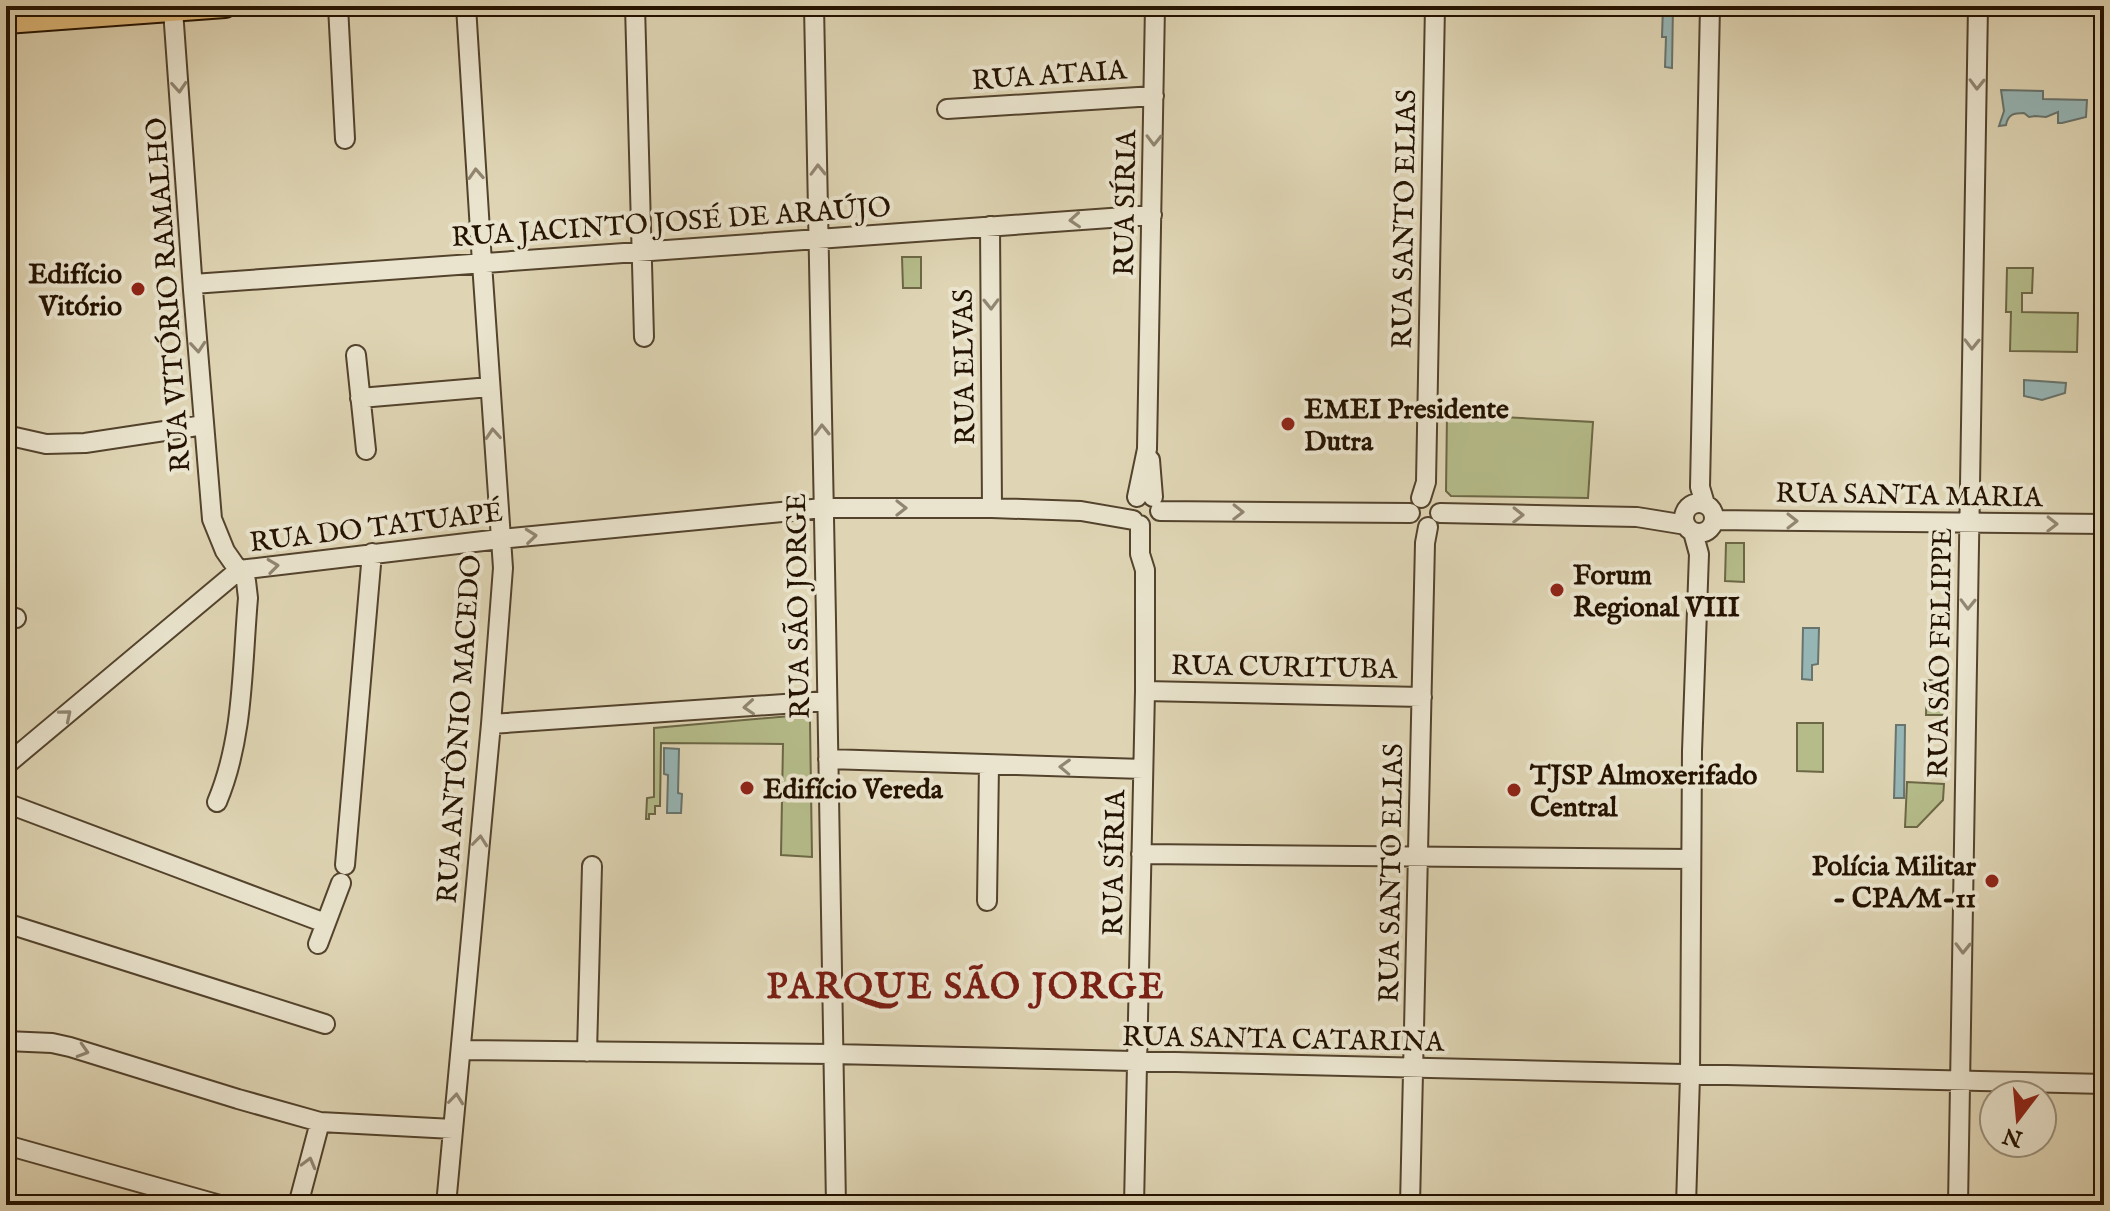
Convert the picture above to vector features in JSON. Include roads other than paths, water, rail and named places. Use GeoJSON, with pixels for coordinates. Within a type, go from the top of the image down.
{"type":"FeatureCollection","features":[{"type":"Feature","properties":{"kind":"main road"},"geometry":{"type":"LineString","coordinates":[[6,22],[44,13],[225,6]]}},
{"type":"Feature","properties":{"kind":"street"},"geometry":{"type":"LineString","coordinates":[[338,6],[345,139]]}},
{"type":"Feature","properties":{"kind":"street"},"geometry":{"type":"LineString","coordinates":[[635,6],[644,337]]}},
{"type":"Feature","properties":{"kind":"street","name":"RUA SÃO JORGE"},"geometry":{"type":"LineString","coordinates":[[814,6],[836,1205]]}},
{"type":"Feature","properties":{"kind":"street","name":"RUA SÍRIA"},"geometry":{"type":"LineString","coordinates":[[1134,1205],[1145,691],[1145,570],[1140,554],[1151,462],[1147,449],[1155,6]]}},
{"type":"Feature","properties":{"kind":"street","name":"RUA SANTO ELIAS"},"geometry":{"type":"LineString","coordinates":[[1410,1205],[1435,6]]}},
{"type":"Feature","properties":{"kind":"street"},"geometry":{"type":"LineString","coordinates":[[1686,1205],[1710,6]]}},
{"type":"Feature","properties":{"kind":"street","name":"RUA SÃO FELIPPE"},"geometry":{"type":"LineString","coordinates":[[1958,1205],[1978,6]]}},
{"type":"Feature","properties":{"kind":"street","name":"RUA VITÓRIO RAMALHO"},"geometry":{"type":"LineString","coordinates":[[173,10],[212,519],[225,551],[246,581],[248,598],[237,730],[231,764],[217,802]]}},
{"type":"Feature","properties":{"kind":"street","name":"RUA ANTÔNIO MACEDO"},"geometry":{"type":"LineString","coordinates":[[446,1205],[503,568],[482,263],[470,10]]}},
{"type":"Feature","properties":{"kind":"street","name":"RUA ATAIA"},"geometry":{"type":"LineString","coordinates":[[947,109],[1154,96]]}},
{"type":"Feature","properties":{"kind":"street","name":"RUA JACINTO JOSÉ DE ARAÚJO"},"geometry":{"type":"LineString","coordinates":[[193,284],[1152,215]]}},
{"type":"Feature","properties":{"kind":"street","name":"RUA ELVAS"},"geometry":{"type":"LineString","coordinates":[[990,226],[992,508]]}},
{"type":"Feature","properties":{"kind":"street"},"geometry":{"type":"LineString","coordinates":[[356,355],[366,450]]}},
{"type":"Feature","properties":{"kind":"street"},"geometry":{"type":"LineString","coordinates":[[360,398],[490,387]]}},
{"type":"Feature","properties":{"kind":"street"},"geometry":{"type":"LineString","coordinates":[[6,435],[46,444],[85,443],[204,425]]}},
{"type":"Feature","properties":{"kind":"street","name":"RUA SANTA MARIA"},"geometry":{"type":"LineString","coordinates":[[823,508],[1425,513],[2104,524]]}},
{"type":"Feature","properties":{"kind":"street","name":"RUA DO TATUAPÉ"},"geometry":{"type":"LineString","coordinates":[[6,765],[239,570],[371,563],[500,539],[823,508]]}},
{"type":"Feature","properties":{"kind":"street"},"geometry":{"type":"LineString","coordinates":[[318,944],[343,874],[371,563]]}},
{"type":"Feature","properties":{"kind":"street","name":"RUA CURITUBA"},"geometry":{"type":"LineString","coordinates":[[1145,691],[1422,697]]}},
{"type":"Feature","properties":{"kind":"street"},"geometry":{"type":"LineString","coordinates":[[491,724],[827,701]]}},
{"type":"Feature","properties":{"kind":"street"},"geometry":{"type":"LineString","coordinates":[[828,759],[1143,769]]}},
{"type":"Feature","properties":{"kind":"street"},"geometry":{"type":"LineString","coordinates":[[987,901],[989,765]]}},
{"type":"Feature","properties":{"kind":"street"},"geometry":{"type":"LineString","coordinates":[[6,803],[325,923]]}},
{"type":"Feature","properties":{"kind":"street"},"geometry":{"type":"LineString","coordinates":[[1141,854],[1691,859]]}},
{"type":"Feature","properties":{"kind":"street"},"geometry":{"type":"LineString","coordinates":[[587,1052],[592,866]]}},
{"type":"Feature","properties":{"kind":"street"},"geometry":{"type":"LineString","coordinates":[[6,923],[325,1024]]}},
{"type":"Feature","properties":{"kind":"street"},"geometry":{"type":"LineString","coordinates":[[6,1041],[70,1047],[320,1122],[453,1129]]}},
{"type":"Feature","properties":{"kind":"street","name":"RUA SANTA CATARINA"},"geometry":{"type":"LineString","coordinates":[[461,1050],[833,1054],[2104,1084]]}},
{"type":"Feature","properties":{"kind":"street"},"geometry":{"type":"LineString","coordinates":[[298,1205],[320,1122]]}},
{"type":"Feature","properties":{"kind":"street"},"geometry":{"type":"LineString","coordinates":[[6,1145],[220,1205]]}},
{"type":"Feature","properties":{"kind":"water"},"geometry":{"type":"Polygon","coordinates":[[[1663,6],[1673,6],[1672,68],[1665,67],[1663,6]]]}},
{"type":"Feature","properties":{"kind":"water"},"geometry":{"type":"Polygon","coordinates":[[[2001,90],[2043,91],[2043,99],[2087,100],[2086,117],[2058,123],[2058,112],[2046,117],[2017,113],[2010,116],[2006,125],[1999,126],[2004,111],[2001,90]]]}},
{"type":"Feature","properties":{"kind":"water"},"geometry":{"type":"Polygon","coordinates":[[[2024,380],[2066,383],[2065,393],[2042,400],[2024,396],[2024,380]]]}},
{"type":"Feature","properties":{"kind":"water"},"geometry":{"type":"Polygon","coordinates":[[[1803,628],[1819,628],[1818,664],[1812,665],[1812,680],[1802,679],[1803,628]]]}},
{"type":"Feature","properties":{"kind":"water"},"geometry":{"type":"Polygon","coordinates":[[[1896,725],[1905,725],[1904,798],[1894,798],[1896,725]]]}},
{"type":"Feature","properties":{"kind":"water"},"geometry":{"type":"Polygon","coordinates":[[[664,748],[679,749],[681,813],[667,813],[668,775],[664,774],[664,748]]]}},
{"type":"Feature","properties":{"kind":"place","name":"Edifício Vitório"},"geometry":{"type":"Point","coordinates":[138,289]}},
{"type":"Feature","properties":{"kind":"place","name":"EMEI Presidente Dutra"},"geometry":{"type":"Point","coordinates":[1288,424]}},
{"type":"Feature","properties":{"kind":"place","name":"Forum Regional VIII"},"geometry":{"type":"Point","coordinates":[1557,590]}},
{"type":"Feature","properties":{"kind":"place","name":"Edifício Vereda"},"geometry":{"type":"Point","coordinates":[747,788]}},
{"type":"Feature","properties":{"kind":"place","name":"TJSP Almoxerifado Central"},"geometry":{"type":"Point","coordinates":[1514,790]}},
{"type":"Feature","properties":{"kind":"place","name":"Polícia Militar - CPA/M-11"},"geometry":{"type":"Point","coordinates":[1992,881]}},
{"type":"Feature","properties":{"kind":"district","name":"PARQUE SÃO JORGE"},"geometry":{"type":"Point","coordinates":[966,985]}}]}
